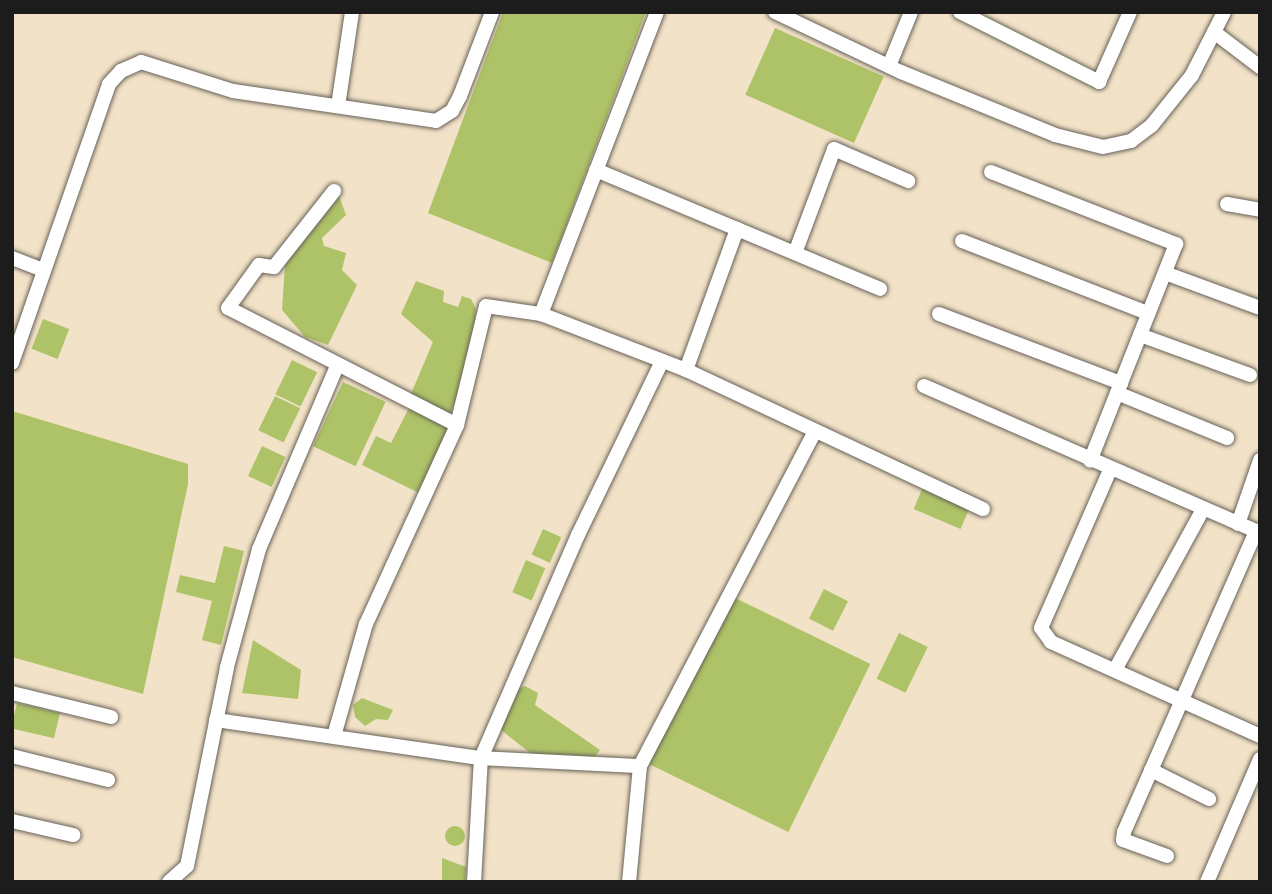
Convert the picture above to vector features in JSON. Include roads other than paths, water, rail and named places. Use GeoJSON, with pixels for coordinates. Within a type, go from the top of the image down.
{"type":"FeatureCollection","features":[{"type":"Feature","properties":{"kind":"street"},"geometry":{"type":"LineString","coordinates":[[338,106],[352,12]]}},
{"type":"Feature","properties":{"kind":"street"},"geometry":{"type":"LineString","coordinates":[[14,355],[109,84],[121,71],[141,62],[233,91],[443,119],[460,96],[492,12]]}},
{"type":"Feature","properties":{"kind":"street"},"geometry":{"type":"LineString","coordinates":[[541,314],[657,12]]}},
{"type":"Feature","properties":{"kind":"street"},"geometry":{"type":"LineString","coordinates":[[775,12],[888,66],[1055,135],[1103,147],[1131,141],[1152,125],[1192,75],[1224,12]]}},
{"type":"Feature","properties":{"kind":"street"},"geometry":{"type":"LineString","coordinates":[[888,66],[911,12]]}},
{"type":"Feature","properties":{"kind":"street"},"geometry":{"type":"LineString","coordinates":[[960,12],[1099,82],[1130,12]]}},
{"type":"Feature","properties":{"kind":"street"},"geometry":{"type":"LineString","coordinates":[[1214,33],[1260,66]]}},
{"type":"Feature","properties":{"kind":"street"},"geometry":{"type":"LineString","coordinates":[[795,253],[834,149],[908,181]]}},
{"type":"Feature","properties":{"kind":"street"},"geometry":{"type":"LineString","coordinates":[[596,170],[880,289]]}},
{"type":"Feature","properties":{"kind":"street"},"geometry":{"type":"LineString","coordinates":[[991,172],[1175,244],[1166,273],[1090,461]]}},
{"type":"Feature","properties":{"kind":"street"},"geometry":{"type":"LineString","coordinates":[[334,191],[274,267],[259,265],[228,308],[457,425]]}},
{"type":"Feature","properties":{"kind":"street"},"geometry":{"type":"LineString","coordinates":[[1227,204],[1260,210]]}},
{"type":"Feature","properties":{"kind":"street"},"geometry":{"type":"LineString","coordinates":[[686,370],[737,229]]}},
{"type":"Feature","properties":{"kind":"street"},"geometry":{"type":"LineString","coordinates":[[962,241],[1148,313]]}},
{"type":"Feature","properties":{"kind":"street"},"geometry":{"type":"LineString","coordinates":[[12,258],[44,270]]}},
{"type":"Feature","properties":{"kind":"street"},"geometry":{"type":"LineString","coordinates":[[1166,273],[1260,308]]}},
{"type":"Feature","properties":{"kind":"street"},"geometry":{"type":"LineString","coordinates":[[334,736],[366,624],[457,425],[486,306],[541,314],[686,370],[983,509]]}},
{"type":"Feature","properties":{"kind":"street"},"geometry":{"type":"LineString","coordinates":[[939,314],[1119,388],[1227,438]]}},
{"type":"Feature","properties":{"kind":"street"},"geometry":{"type":"LineString","coordinates":[[1140,335],[1250,374]]}},
{"type":"Feature","properties":{"kind":"street"},"geometry":{"type":"LineString","coordinates":[[474,882],[481,758],[578,535],[662,361]]}},
{"type":"Feature","properties":{"kind":"street"},"geometry":{"type":"LineString","coordinates":[[169,882],[187,866],[216,720],[259,549],[337,366]]}},
{"type":"Feature","properties":{"kind":"street"},"geometry":{"type":"LineString","coordinates":[[924,386],[1110,470],[1258,532],[1181,700],[1123,840],[1167,856]]}},
{"type":"Feature","properties":{"kind":"street"},"geometry":{"type":"LineString","coordinates":[[629,882],[640,766],[815,431]]}},
{"type":"Feature","properties":{"kind":"street"},"geometry":{"type":"LineString","coordinates":[[1238,524],[1260,460]]}},
{"type":"Feature","properties":{"kind":"street"},"geometry":{"type":"LineString","coordinates":[[1110,470],[1041,628],[1051,642],[1260,736]]}},
{"type":"Feature","properties":{"kind":"street"},"geometry":{"type":"LineString","coordinates":[[1115,670],[1203,509]]}},
{"type":"Feature","properties":{"kind":"street"},"geometry":{"type":"LineString","coordinates":[[13,695],[111,717]]}},
{"type":"Feature","properties":{"kind":"street"},"geometry":{"type":"LineString","coordinates":[[216,720],[481,758],[640,766]]}},
{"type":"Feature","properties":{"kind":"street"},"geometry":{"type":"LineString","coordinates":[[12,756],[101,778]]}},
{"type":"Feature","properties":{"kind":"street"},"geometry":{"type":"LineString","coordinates":[[1208,882],[1260,759]]}},
{"type":"Feature","properties":{"kind":"street"},"geometry":{"type":"LineString","coordinates":[[1151,770],[1209,799]]}},
{"type":"Feature","properties":{"kind":"street"},"geometry":{"type":"LineString","coordinates":[[12,821],[73,835]]}}]}
